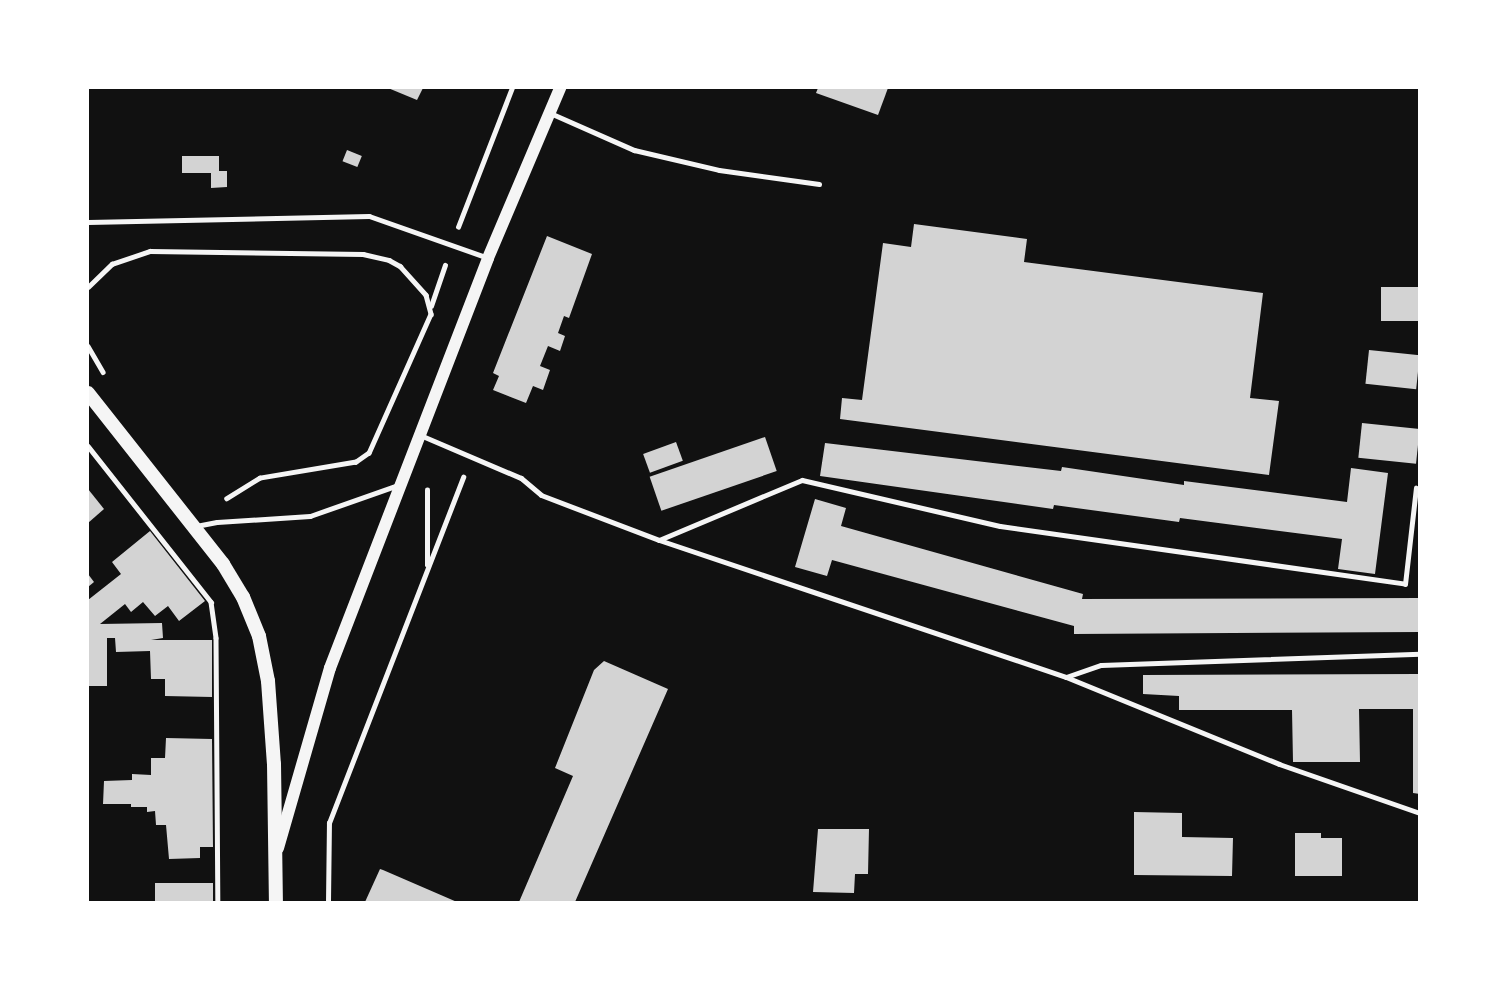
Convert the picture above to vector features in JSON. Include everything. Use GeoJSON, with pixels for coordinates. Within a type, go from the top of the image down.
{"type":"FeatureCollection","features":[{"type":"Feature","properties":{"kind":"main road"},"geometry":{"type":"LineString","coordinates":[[88,393],[234,580],[259,636],[272,722],[276,902]]}},
{"type":"Feature","properties":{"kind":"street"},"geometry":{"type":"LineString","coordinates":[[276,855],[330,668],[488,258],[560,88]]}},
{"type":"Feature","properties":{"kind":"lane"},"geometry":{"type":"LineString","coordinates":[[550,113],[634,150],[719,170],[819,184]]}},
{"type":"Feature","properties":{"kind":"lane"},"geometry":{"type":"LineString","coordinates":[[88,222],[369,216],[488,258]]}},
{"type":"Feature","properties":{"kind":"lane"},"geometry":{"type":"LineString","coordinates":[[420,435],[521,478],[541,495],[659,540],[1066,677],[1279,764],[1419,813]]}},
{"type":"Feature","properties":{"kind":"lane"},"geometry":{"type":"LineString","coordinates":[[659,540],[802,480],[1000,526],[1405,584],[1416,488]]}},
{"type":"Feature","properties":{"kind":"lane"},"geometry":{"type":"LineString","coordinates":[[193,527],[217,522],[310,516],[399,485]]}},
{"type":"Feature","properties":{"kind":"lane"},"geometry":{"type":"LineString","coordinates":[[1066,677],[1101,665],[1419,654]]}},
{"type":"Feature","properties":{"kind":"path"},"geometry":{"type":"LineString","coordinates":[[217,500],[230,498],[260,478],[356,462],[369,453],[431,308],[471,188],[512,88]]}},
{"type":"Feature","properties":{"kind":"path"},"geometry":{"type":"LineString","coordinates":[[88,287],[112,264],[150,251],[363,254],[389,260],[408,272],[426,295],[431,308]]}},
{"type":"Feature","properties":{"kind":"path"},"geometry":{"type":"LineString","coordinates":[[88,346],[106,375]]}},
{"type":"Feature","properties":{"kind":"path"},"geometry":{"type":"LineString","coordinates":[[88,446],[212,603],[216,638],[218,902]]}},
{"type":"Feature","properties":{"kind":"path"},"geometry":{"type":"LineString","coordinates":[[328,902],[329,823],[471,456]]}},
{"type":"Feature","properties":{"kind":"building"},"geometry":{"type":"Polygon","coordinates":[[[388,88],[423,88],[417,100],[388,88]]]}},
{"type":"Feature","properties":{"kind":"building"},"geometry":{"type":"Polygon","coordinates":[[[818,88],[888,88],[878,115],[816,93],[818,88]]]}},
{"type":"Feature","properties":{"kind":"building"},"geometry":{"type":"Polygon","coordinates":[[[347,150],[362,156],[357,167],[343,161],[347,150]]]}},
{"type":"Feature","properties":{"kind":"building"},"geometry":{"type":"Polygon","coordinates":[[[182,156],[219,156],[219,171],[227,171],[227,187],[211,188],[211,173],[182,173],[182,156]]]}},
{"type":"Feature","properties":{"kind":"building"},"geometry":{"type":"Polygon","coordinates":[[[914,224],[1027,239],[1024,262],[1263,293],[1250,398],[1279,401],[1269,475],[840,419],[842,398],[862,400],[883,243],[911,247],[914,224]]]}},
{"type":"Feature","properties":{"kind":"building"},"geometry":{"type":"Polygon","coordinates":[[[547,236],[592,254],[569,318],[564,316],[558,333],[565,336],[560,351],[548,346],[540,366],[550,370],[543,390],[533,386],[526,403],[493,390],[499,376],[493,373],[547,236]]]}},
{"type":"Feature","properties":{"kind":"building"},"geometry":{"type":"Polygon","coordinates":[[[1381,287],[1420,287],[1420,321],[1381,321],[1381,287]]]}},
{"type":"Feature","properties":{"kind":"building"},"geometry":{"type":"Polygon","coordinates":[[[1369,350],[1420,355],[1416,389],[1365,384],[1369,350]]]}},
{"type":"Feature","properties":{"kind":"building"},"geometry":{"type":"Polygon","coordinates":[[[1362,423],[1420,429],[1416,464],[1358,458],[1362,423]]]}},
{"type":"Feature","properties":{"kind":"building"},"geometry":{"type":"Polygon","coordinates":[[[765,437],[777,471],[661,511],[650,477],[765,437]]]}},
{"type":"Feature","properties":{"kind":"building"},"geometry":{"type":"Polygon","coordinates":[[[676,442],[683,461],[650,473],[643,454],[676,442]]]}},
{"type":"Feature","properties":{"kind":"building"},"geometry":{"type":"Polygon","coordinates":[[[825,443],[1061,471],[1062,467],[1184,485],[1184,481],[1347,502],[1351,468],[1388,473],[1375,574],[1338,569],[1342,539],[1180,518],[1179,522],[1054,505],[1053,509],[820,476],[825,443]]]}},
{"type":"Feature","properties":{"kind":"building"},"geometry":{"type":"Polygon","coordinates":[[[88,489],[104,509],[88,523],[88,489]]]}},
{"type":"Feature","properties":{"kind":"building"},"geometry":{"type":"Polygon","coordinates":[[[815,499],[846,508],[841,526],[1083,594],[1082,599],[1420,598],[1420,632],[1074,634],[1074,626],[832,560],[827,576],[795,567],[815,499]]]}},
{"type":"Feature","properties":{"kind":"building"},"geometry":{"type":"Polygon","coordinates":[[[150,531],[205,601],[179,621],[168,606],[155,616],[143,602],[131,612],[125,604],[100,624],[162,623],[163,638],[151,640],[212,640],[212,697],[165,696],[165,679],[151,679],[150,651],[116,652],[115,638],[107,638],[107,686],[88,686],[88,600],[121,574],[112,562],[150,531]]]}},
{"type":"Feature","properties":{"kind":"building"},"geometry":{"type":"Polygon","coordinates":[[[88,574],[94,582],[88,587],[88,574]]]}},
{"type":"Feature","properties":{"kind":"building"},"geometry":{"type":"Polygon","coordinates":[[[604,661],[668,689],[575,902],[519,902],[573,776],[555,768],[594,670],[604,661]]]}},
{"type":"Feature","properties":{"kind":"building"},"geometry":{"type":"Polygon","coordinates":[[[1420,674],[1420,794],[1413,793],[1413,709],[1359,709],[1360,762],[1293,762],[1292,710],[1179,710],[1179,696],[1143,694],[1143,675],[1420,674]]]}},
{"type":"Feature","properties":{"kind":"building"},"geometry":{"type":"Polygon","coordinates":[[[166,738],[212,739],[213,847],[200,847],[200,858],[169,859],[166,825],[156,825],[155,811],[147,812],[147,807],[131,807],[131,804],[103,804],[104,781],[132,780],[132,774],[151,775],[151,758],[165,758],[166,738]]]}},
{"type":"Feature","properties":{"kind":"building"},"geometry":{"type":"Polygon","coordinates":[[[1134,812],[1182,813],[1182,837],[1233,838],[1232,876],[1134,875],[1134,812]]]}},
{"type":"Feature","properties":{"kind":"building"},"geometry":{"type":"Polygon","coordinates":[[[818,829],[869,829],[868,874],[855,874],[854,893],[813,892],[818,829]]]}},
{"type":"Feature","properties":{"kind":"building"},"geometry":{"type":"Polygon","coordinates":[[[1295,833],[1321,833],[1321,838],[1342,838],[1342,876],[1295,876],[1295,833]]]}},
{"type":"Feature","properties":{"kind":"building"},"geometry":{"type":"Polygon","coordinates":[[[380,869],[383,870],[457,902],[365,902],[380,869]]]}},
{"type":"Feature","properties":{"kind":"building"},"geometry":{"type":"Polygon","coordinates":[[[155,883],[213,883],[213,902],[155,902],[155,883]]]}}]}
